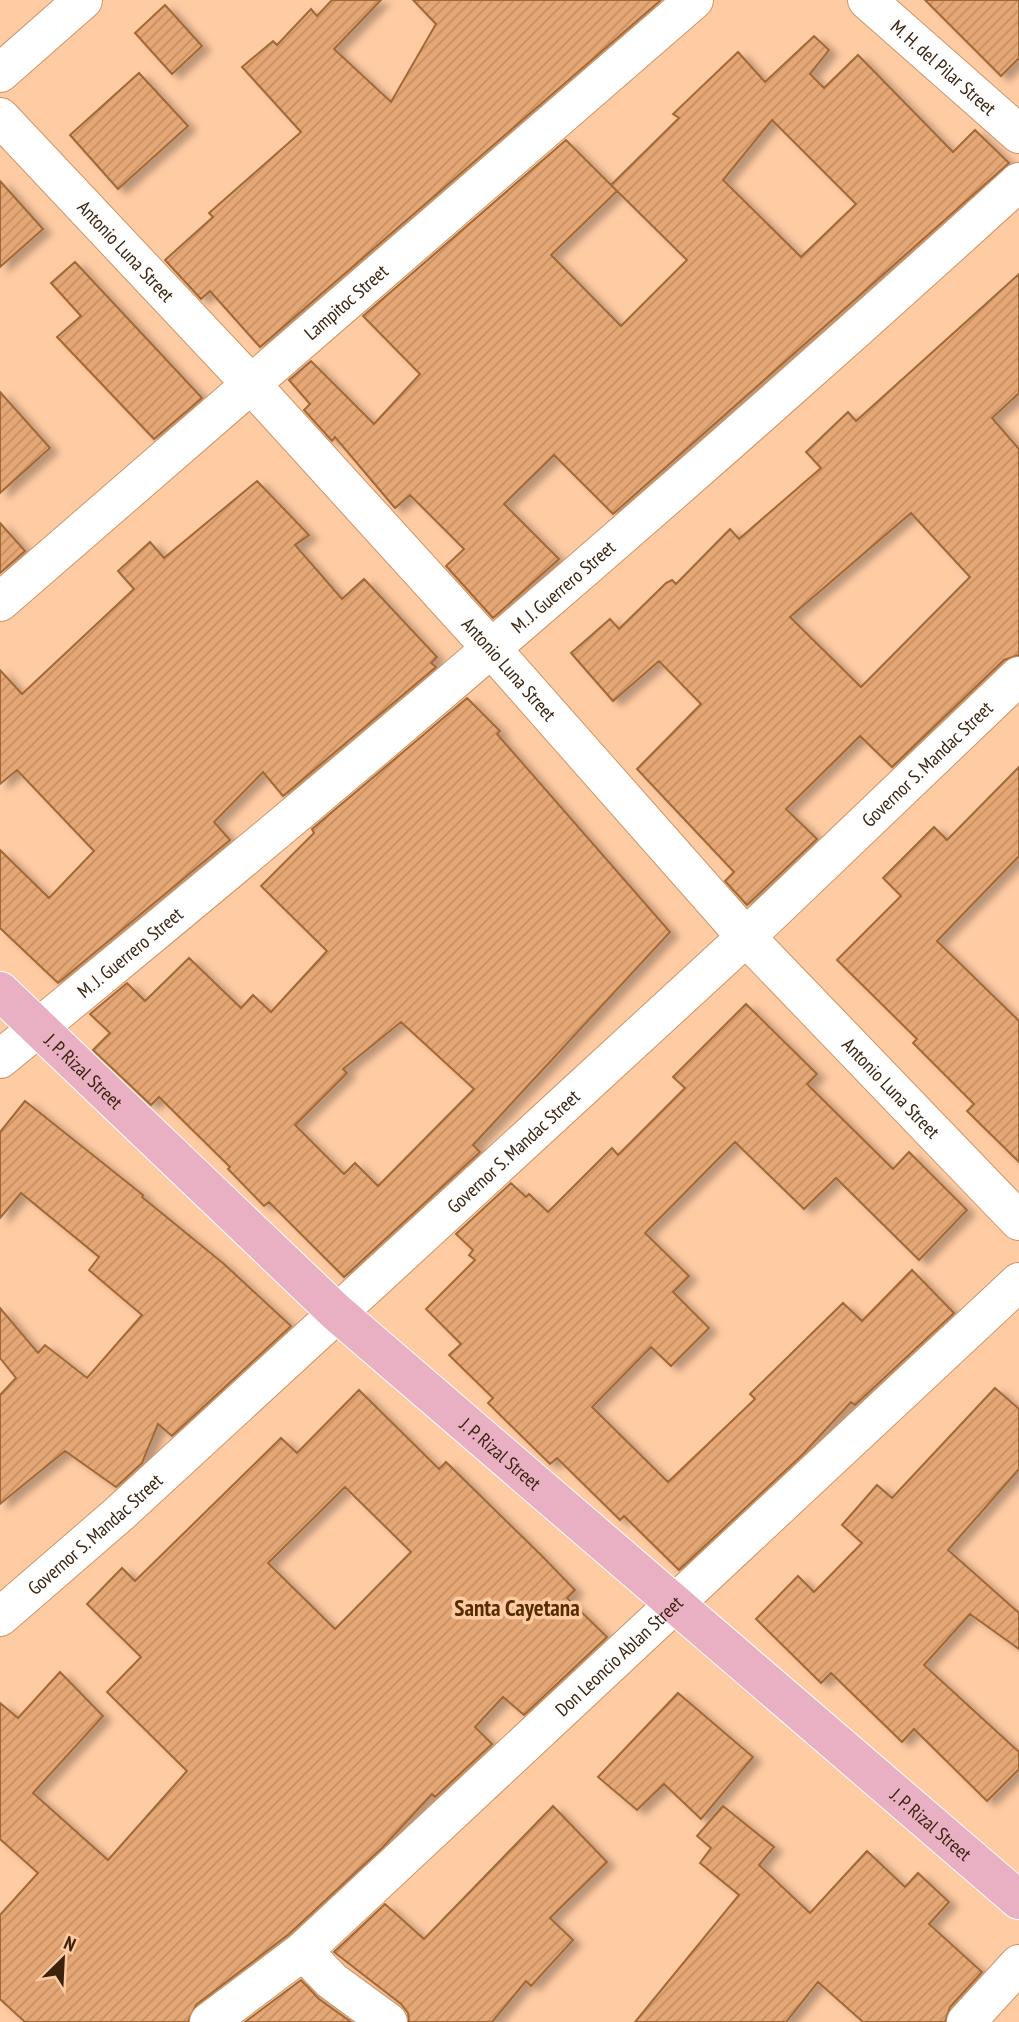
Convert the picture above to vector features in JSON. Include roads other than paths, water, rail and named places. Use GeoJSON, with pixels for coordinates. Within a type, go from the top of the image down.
{"type":"FeatureCollection","features":[{"type":"Feature","properties":{"kind":"main road","name":"J. P. Rizal Street"},"geometry":{"type":"LineString","coordinates":[[0,992],[336,1312],[1019,1900]]}},
{"type":"Feature","properties":{"kind":"street"},"geometry":{"type":"LineString","coordinates":[[0,72],[83,0]]}},
{"type":"Feature","properties":{"kind":"street","name":"Lampitoc Street"},"geometry":{"type":"LineString","coordinates":[[0,603],[694,0]]}},
{"type":"Feature","properties":{"kind":"street","name":"M. H. del Pilar Street"},"geometry":{"type":"LineString","coordinates":[[867,0],[1019,134]]}},
{"type":"Feature","properties":{"kind":"street","name":"Antonio Luna Street"},"geometry":{"type":"LineString","coordinates":[[0,117],[251,384],[490,647],[746,937],[1019,1221]]}},
{"type":"Feature","properties":{"kind":"street","name":"M. J. Guerrero Street"},"geometry":{"type":"LineString","coordinates":[[0,1059],[127,958],[788,393],[1019,182]]}},
{"type":"Feature","properties":{"kind":"street","name":"Governor S. Mandac Street"},"geometry":{"type":"LineString","coordinates":[[0,1617],[119,1514],[746,937],[1019,676]]}},
{"type":"Feature","properties":{"kind":"street","name":"Don Leoncio Ablan Street"},"geometry":{"type":"LineString","coordinates":[[209,2022],[303,1951],[1019,1282]]}},
{"type":"Feature","properties":{"kind":"street"},"geometry":{"type":"LineString","coordinates":[[303,1951],[332,1981],[388,2022]]}},
{"type":"Feature","properties":{"kind":"street"},"geometry":{"type":"LineString","coordinates":[[966,2022],[1019,1964]]}},
{"type":"Feature","properties":{"kind":"district","name":"Santa Cayetana"},"geometry":{"type":"Point","coordinates":[517,1607]}}]}
